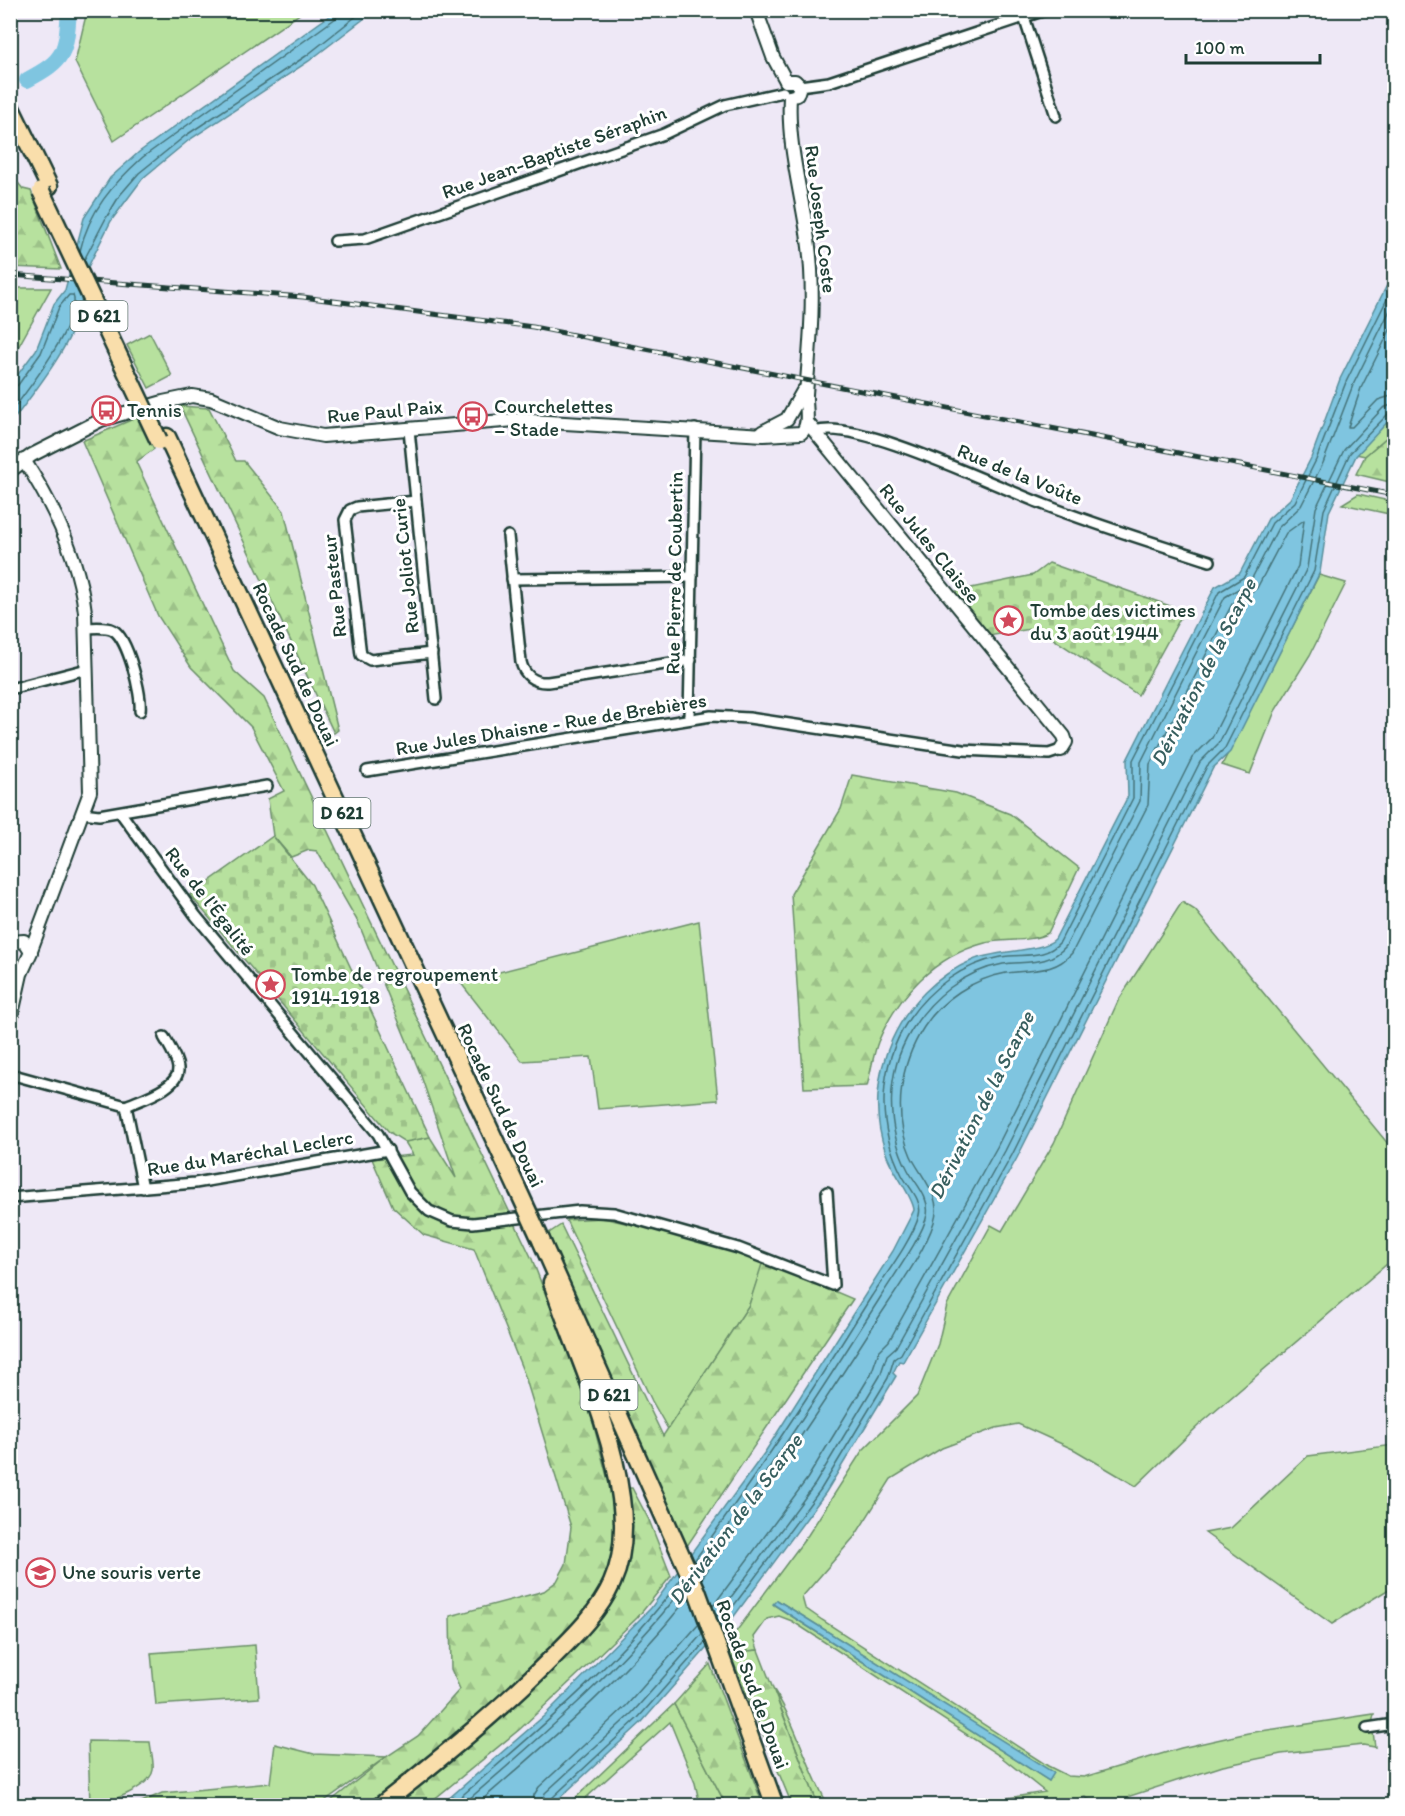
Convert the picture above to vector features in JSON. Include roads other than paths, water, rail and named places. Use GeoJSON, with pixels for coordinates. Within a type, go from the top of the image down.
{"type":"FeatureCollection","features":[{"type":"Feature","properties":{"kind":"highway","name":"Rocade Sud de Douai"},"geometry":{"type":"LineString","coordinates":[[10,106],[45,188],[537,1240],[675,1552],[777,1806]]}},
{"type":"Feature","properties":{"kind":"highway","name":"Rocade Sud de Douai"},"geometry":{"type":"LineString","coordinates":[[10,126],[45,188]]}},
{"type":"Feature","properties":{"kind":"highway","name":"Rocade Sud de Douai"},"geometry":{"type":"LineString","coordinates":[[537,1240],[552,1282],[675,1552]]}},
{"type":"Feature","properties":{"kind":"highway"},"geometry":{"type":"LineString","coordinates":[[380,1806],[469,1734],[538,1672],[595,1612],[615,1575],[624,1533],[619,1482],[608,1440],[552,1282]]}},
{"type":"Feature","properties":{"kind":"highway","name":"Rocade Sud de Douai"},"geometry":{"type":"LineString","coordinates":[[719,1662],[768,1806]]}},
{"type":"Feature","properties":{"kind":"street","name":"Rue Joseph Coste"},"geometry":{"type":"LineString","coordinates":[[756,10],[787,90],[791,134],[808,241],[813,295],[806,421]]}},
{"type":"Feature","properties":{"kind":"street"},"geometry":{"type":"LineString","coordinates":[[787,90],[798,93],[800,86],[829,82],[1045,10]]}},
{"type":"Feature","properties":{"kind":"street"},"geometry":{"type":"LineString","coordinates":[[1024,17],[1056,116]]}},
{"type":"Feature","properties":{"kind":"street","name":"Rue Jean-Baptiste Séraphin"},"geometry":{"type":"LineString","coordinates":[[335,241],[365,239],[664,134],[725,105],[787,90]]}},
{"type":"Feature","properties":{"kind":"street","name":"Rue Joseph Coste"},"geometry":{"type":"LineString","coordinates":[[789,417],[807,381]]}},
{"type":"Feature","properties":{"kind":"street","name":"Rue Paul Paix"},"geometry":{"type":"LineString","coordinates":[[10,471],[24,460],[103,419],[192,396],[211,399],[271,426],[307,435],[340,437],[515,420],[796,434]]}},
{"type":"Feature","properties":{"kind":"street"},"geometry":{"type":"LineString","coordinates":[[800,414],[806,421],[805,430],[796,434],[787,427],[789,417],[800,414]]}},
{"type":"Feature","properties":{"kind":"street","name":"Rue Paul Paix"},"geometry":{"type":"LineString","coordinates":[[752,433],[769,429],[789,417]]}},
{"type":"Feature","properties":{"kind":"street","name":"Rue Jules Claisse"},"geometry":{"type":"LineString","coordinates":[[806,421],[1064,736],[1066,742],[1061,750]]}},
{"type":"Feature","properties":{"kind":"street","name":"Rue Pierre de Coubertin"},"geometry":{"type":"LineString","coordinates":[[689,718],[696,429]]}},
{"type":"Feature","properties":{"kind":"street","name":"Rue de la Voûte"},"geometry":{"type":"LineString","coordinates":[[816,432],[832,429],[897,445],[1052,508],[1210,561]]}},
{"type":"Feature","properties":{"kind":"street","name":"Rue Joliot Curie"},"geometry":{"type":"LineString","coordinates":[[409,430],[436,699]]}},
{"type":"Feature","properties":{"kind":"street","name":"Rue Jules Claisse"},"geometry":{"type":"LineString","coordinates":[[796,434],[815,438],[825,445]]}},
{"type":"Feature","properties":{"kind":"street"},"geometry":{"type":"LineString","coordinates":[[10,1023],[18,987],[83,813],[90,782],[85,628],[80,583],[52,508],[24,460]]}},
{"type":"Feature","properties":{"kind":"street","name":"Rue Pasteur"},"geometry":{"type":"LineString","coordinates":[[416,501],[357,507],[350,510],[345,520],[358,648],[363,658],[370,660],[432,653]]}},
{"type":"Feature","properties":{"kind":"street"},"geometry":{"type":"LineString","coordinates":[[508,536],[521,662],[524,670],[534,680],[548,682],[691,660]]}},
{"type":"Feature","properties":{"kind":"street"},"geometry":{"type":"LineString","coordinates":[[512,579],[692,577]]}},
{"type":"Feature","properties":{"kind":"street"},"geometry":{"type":"LineString","coordinates":[[85,628],[107,628],[118,634],[130,657],[132,672],[141,693],[140,711]]}},
{"type":"Feature","properties":{"kind":"street"},"geometry":{"type":"LineString","coordinates":[[10,689],[87,669]]}},
{"type":"Feature","properties":{"kind":"street","name":"Rue Jules Dhaisne - Rue de Brebières"},"geometry":{"type":"LineString","coordinates":[[367,771],[689,718],[738,716],[963,750],[1049,754],[1061,750]]}},
{"type":"Feature","properties":{"kind":"street"},"geometry":{"type":"LineString","coordinates":[[83,813],[99,815],[120,812],[267,786]]}},
{"type":"Feature","properties":{"kind":"street","name":"Rue de l'Égalité"},"geometry":{"type":"LineString","coordinates":[[120,812],[195,916],[378,1134],[415,1199],[429,1211],[452,1221],[482,1223],[580,1211],[614,1213],[738,1248],[833,1285],[827,1192]]}},
{"type":"Feature","properties":{"kind":"street"},"geometry":{"type":"LineString","coordinates":[[13,940],[36,927],[45,912]]}},
{"type":"Feature","properties":{"kind":"street"},"geometry":{"type":"LineString","coordinates":[[13,940],[27,943],[31,950]]}},
{"type":"Feature","properties":{"kind":"street"},"geometry":{"type":"LineString","coordinates":[[18,987],[10,964],[26,963]]}},
{"type":"Feature","properties":{"kind":"street"},"geometry":{"type":"LineString","coordinates":[[10,1074],[126,1106],[171,1084],[177,1076],[177,1063],[164,1037]]}},
{"type":"Feature","properties":{"kind":"street"},"geometry":{"type":"LineString","coordinates":[[126,1106],[143,1188]]}},
{"type":"Feature","properties":{"kind":"street","name":"Rue du Maréchal Leclerc"},"geometry":{"type":"LineString","coordinates":[[10,1198],[208,1182],[388,1150]]}},
{"type":"Feature","properties":{"kind":"street"},"geometry":{"type":"LineString","coordinates":[[1367,1728],[1395,1724]]}},
{"type":"Feature","properties":{"kind":"water"},"geometry":{"type":"Polygon","coordinates":[[[336,11],[374,11],[309,61],[189,140],[143,178],[111,221],[83,277],[80,309],[69,338],[51,369],[11,423],[10,385],[36,350],[54,304],[65,290],[84,218],[110,178],[139,152],[336,11]]]}},
{"type":"Feature","properties":{"kind":"water","name":"Dérivation de la Scarpe"},"geometry":{"type":"Polygon","coordinates":[[[1394,271],[1394,415],[1356,456],[1329,512],[1320,572],[1230,752],[1213,768],[1017,1158],[903,1362],[899,1361],[893,1373],[896,1376],[826,1492],[732,1619],[642,1722],[552,1805],[440,1806],[544,1716],[651,1608],[765,1452],[893,1251],[914,1210],[886,1153],[879,1124],[878,1095],[882,1067],[892,1040],[906,1014],[925,992],[947,974],[982,957],[1040,946],[1055,939],[1128,796],[1127,760],[1182,651],[1215,587],[1240,573],[1268,519],[1290,499],[1311,458],[1340,379],[1394,271]]]}},
{"type":"Feature","properties":{"kind":"water"},"geometry":{"type":"Polygon","coordinates":[[[777,1600],[1054,1773],[1049,1781],[773,1604],[777,1600]]]}},
{"type":"Feature","properties":{"kind":"waterway"},"geometry":{"type":"LineString","coordinates":[[27,80],[49,67],[61,54],[67,36],[69,10]]}},
{"type":"Feature","properties":{"kind":"railway"},"geometry":{"type":"LineString","coordinates":[[10,275],[303,297],[533,327],[1394,495]]}},
{"type":"Feature","properties":{"kind":"place","name":"Tennis"},"geometry":{"type":"Point","coordinates":[106,410]}},
{"type":"Feature","properties":{"kind":"place","name":"Courchelettes – Stade"},"geometry":{"type":"Point","coordinates":[473,417]}},
{"type":"Feature","properties":{"kind":"place","name":"Tombe des victimes du 3 août 1944"},"geometry":{"type":"Point","coordinates":[1009,621]}},
{"type":"Feature","properties":{"kind":"place","name":"Tombe de regroupement 1914-1918"},"geometry":{"type":"Point","coordinates":[270,985]}},
{"type":"Feature","properties":{"kind":"place","name":"Une souris verte"},"geometry":{"type":"Point","coordinates":[41,1572]}}]}
